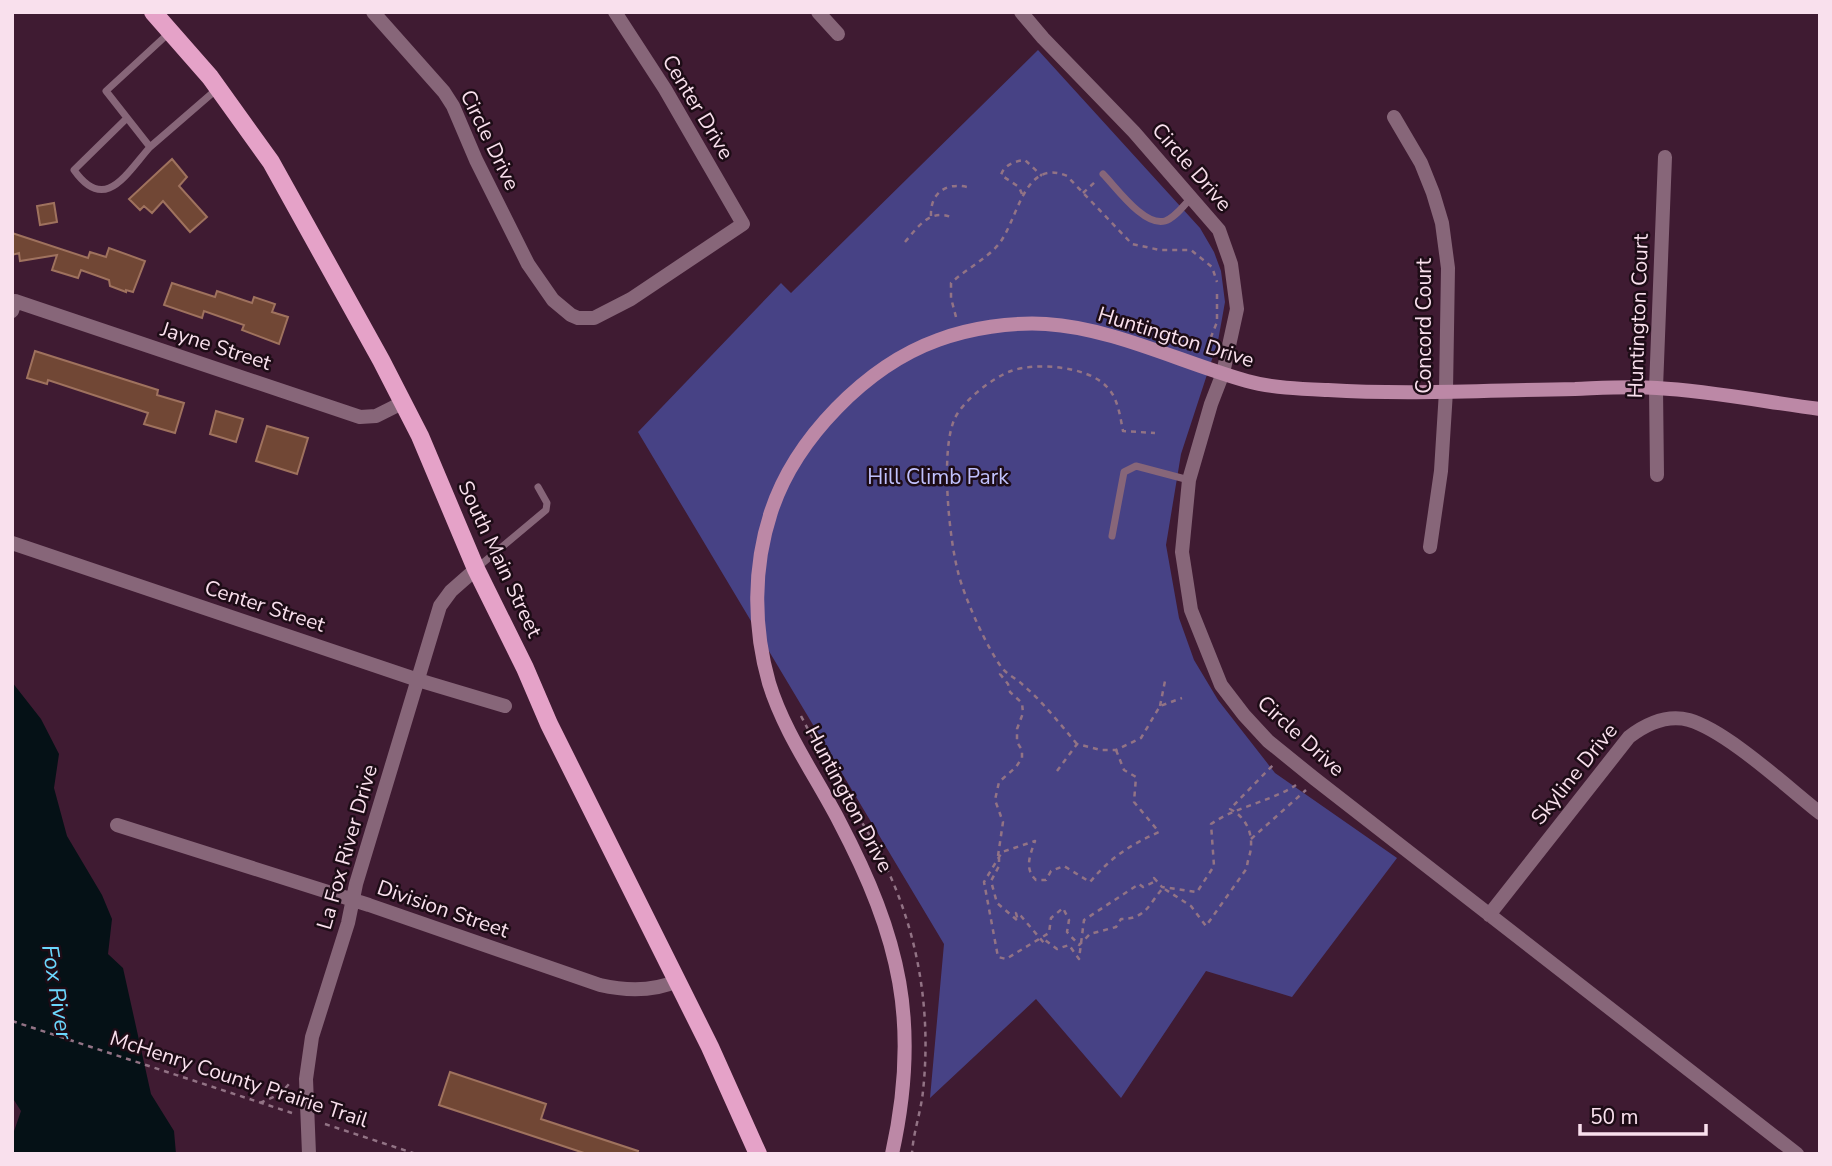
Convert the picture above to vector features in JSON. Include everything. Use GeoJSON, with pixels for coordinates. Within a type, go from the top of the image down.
{"type":"FeatureCollection","features":[{"type":"Feature","properties":{"kind":"main road","name":"South Main Street"},"geometry":{"type":"LineString","coordinates":[[153,12],[218,89],[271,162],[350,303],[420,436],[476,569],[525,668],[549,724],[710,1047],[758,1154]]}},
{"type":"Feature","properties":{"kind":"street","name":"Circle Drive"},"geometry":{"type":"LineString","coordinates":[[373,12],[435,80],[453,106],[476,160],[528,264],[544,289],[563,310],[578,318],[594,318],[631,299],[743,224]]}},
{"type":"Feature","properties":{"kind":"street","name":"Center Drive"},"geometry":{"type":"LineString","coordinates":[[615,12],[665,89],[743,224]]}},
{"type":"Feature","properties":{"kind":"street"},"geometry":{"type":"LineString","coordinates":[[818,12],[838,34]]}},
{"type":"Feature","properties":{"kind":"street","name":"Circle Drive"},"geometry":{"type":"LineString","coordinates":[[1021,12],[1134,132],[1219,230],[1231,264],[1237,309],[1223,373],[1189,480],[1182,552],[1191,610],[1221,685],[1268,741],[1797,1154]]}},
{"type":"Feature","properties":{"kind":"street","name":"Concord Court"},"geometry":{"type":"LineString","coordinates":[[1394,117],[1421,163],[1442,223],[1448,268],[1446,391],[1441,471],[1430,547]]}},
{"type":"Feature","properties":{"kind":"street","name":"Huntington Court"},"geometry":{"type":"LineString","coordinates":[[1657,475],[1656,388],[1665,157]]}},
{"type":"Feature","properties":{"kind":"street","name":"Jayne Street"},"geometry":{"type":"LineString","coordinates":[[14,306],[360,417],[376,416],[402,403]]}},
{"type":"Feature","properties":{"kind":"street","name":"Huntington Drive"},"geometry":{"type":"LineString","coordinates":[[892,1152],[900,1118],[906,1070],[901,986],[886,924],[839,821],[785,723],[769,682],[759,633],[758,573],[772,509],[785,479],[802,451],[842,402],[886,368],[938,339],[990,327],[1048,324],[1115,337],[1252,383],[1328,390],[1656,388],[1820,409]]}},
{"type":"Feature","properties":{"kind":"street","name":"Center Street"},"geometry":{"type":"LineString","coordinates":[[12,543],[418,680],[505,706]]}},
{"type":"Feature","properties":{"kind":"street","name":"La Fox River Drive"},"geometry":{"type":"LineString","coordinates":[[309,1154],[306,1079],[312,1037],[348,923],[363,858],[443,600],[476,569]]}},
{"type":"Feature","properties":{"kind":"street","name":"Skyline Drive"},"geometry":{"type":"LineString","coordinates":[[1489,915],[1629,737],[1648,722],[1687,719],[1705,727],[1724,738],[1820,813]]}},
{"type":"Feature","properties":{"kind":"street","name":"Division Street"},"geometry":{"type":"LineString","coordinates":[[117,825],[600,985],[623,990],[664,987],[677,981]]}},
{"type":"Feature","properties":{"kind":"lane"},"geometry":{"type":"LineString","coordinates":[[150,147],[106,91],[170,32]]}},
{"type":"Feature","properties":{"kind":"lane"},"geometry":{"type":"LineString","coordinates":[[127,118],[74,170],[92,190],[105,191],[116,185],[150,147],[218,89]]}},
{"type":"Feature","properties":{"kind":"lane"},"geometry":{"type":"LineString","coordinates":[[1103,174],[1133,207],[1153,221],[1165,221],[1191,198]]}},
{"type":"Feature","properties":{"kind":"lane"},"geometry":{"type":"LineString","coordinates":[[1112,536],[1124,472],[1136,466],[1189,480]]}},
{"type":"Feature","properties":{"kind":"lane"},"geometry":{"type":"LineString","coordinates":[[476,569],[546,510],[547,503],[538,487]]}},
{"type":"Feature","properties":{"kind":"path"},"geometry":{"type":"LineString","coordinates":[[1022,195],[1019,187],[1001,175],[1002,171],[1015,161],[1025,160],[1042,176]]}},
{"type":"Feature","properties":{"kind":"path"},"geometry":{"type":"LineString","coordinates":[[957,320],[951,298],[951,283],[982,260],[999,243],[1012,223],[1022,195],[1031,183],[1048,172],[1058,172],[1068,176],[1132,244],[1160,250],[1191,250],[1212,267],[1217,284],[1217,322],[1207,346]]}},
{"type":"Feature","properties":{"kind":"path"},"geometry":{"type":"LineString","coordinates":[[930,216],[930,204],[935,195],[944,188],[957,185],[967,187],[971,184]]}},
{"type":"Feature","properties":{"kind":"path"},"geometry":{"type":"LineString","coordinates":[[905,242],[930,216],[945,214],[951,217]]}},
{"type":"Feature","properties":{"kind":"path"},"geometry":{"type":"LineString","coordinates":[[1156,433],[1123,431],[1117,404],[1107,386],[1079,370],[1047,366],[1011,371],[981,388],[955,417],[948,440],[949,513],[958,572],[984,635],[1003,670],[1030,691],[1077,744],[1101,750],[1116,750],[1141,738],[1160,706],[1165,681]]}},
{"type":"Feature","properties":{"kind":"path"},"geometry":{"type":"LineString","coordinates":[[1003,670],[1000,674],[1008,684],[1010,692],[1022,703],[1023,713],[1017,729],[1017,742],[1022,750],[1016,767],[999,782],[995,800],[1003,822],[999,866],[991,881],[997,902],[1018,921],[1016,913],[1044,943],[1045,940],[1049,941],[1058,949],[1069,945],[1079,958],[1084,920],[1139,884],[1143,887],[1154,882],[1154,878],[1162,887],[1197,892],[1214,866],[1211,824],[1234,811],[1282,794],[1298,784]]}},
{"type":"Feature","properties":{"kind":"path"},"geometry":{"type":"LineString","coordinates":[[1160,706],[1182,698]]}},
{"type":"Feature","properties":{"kind":"path"},"geometry":{"type":"LineString","coordinates":[[799,714],[877,850],[895,887],[913,940],[920,971],[926,1023],[923,1090],[912,1154]]}},
{"type":"Feature","properties":{"kind":"path"},"geometry":{"type":"LineString","coordinates":[[1057,771],[1077,744]]}},
{"type":"Feature","properties":{"kind":"path"},"geometry":{"type":"LineString","coordinates":[[1116,750],[1124,770],[1136,777],[1134,802],[1159,832],[1128,846],[1090,882],[1064,866],[1051,871],[1046,880],[1037,880],[1031,875],[1028,860],[1035,841],[1002,852],[984,882],[998,957],[1006,960],[1049,933],[1051,918],[1063,908],[1069,920],[1067,932],[1079,945],[1090,934],[1116,927],[1121,919],[1135,919],[1143,915],[1163,888],[1191,906],[1206,926],[1247,868],[1247,859],[1252,850],[1246,824],[1240,814],[1230,809],[1274,764]]}},
{"type":"Feature","properties":{"kind":"path"},"geometry":{"type":"LineString","coordinates":[[1251,840],[1306,790]]}},
{"type":"Feature","properties":{"kind":"path","name":"McHenry County Prairie Trail"},"geometry":{"type":"LineString","coordinates":[[12,1021],[298,1116]]}},
{"type":"Feature","properties":{"kind":"path"},"geometry":{"type":"LineString","coordinates":[[260,1103],[280,1094],[288,1085],[306,1079]]}},
{"type":"Feature","properties":{"kind":"path","name":"McHenry County Prairie Trail"},"geometry":{"type":"LineString","coordinates":[[324,1124],[416,1154]]}},
{"type":"Feature","properties":{"kind":"green space","name":"Hill Climb Park"},"geometry":{"type":"Polygon","coordinates":[[[1038,50],[1200,228],[1221,271],[1225,302],[1218,341],[1181,454],[1166,545],[1179,618],[1194,660],[1218,700],[1275,773],[1397,858],[1292,997],[1206,971],[1121,1098],[1036,999],[930,1098],[944,944],[638,432],[781,283],[791,293],[1038,50]]]}},
{"type":"Feature","properties":{"kind":"water","name":"Fox River"},"geometry":{"type":"Polygon","coordinates":[[[12,682],[41,719],[59,754],[54,788],[67,836],[102,895],[112,919],[108,954],[123,968],[151,1094],[174,1131],[176,1154],[12,1154],[12,1137],[21,1111],[12,1097],[12,682]]]}},
{"type":"Feature","properties":{"kind":"building"},"geometry":{"type":"Polygon","coordinates":[[[172,159],[187,177],[179,186],[207,217],[190,232],[163,201],[152,213],[144,206],[140,210],[129,199],[172,159]]]}},
{"type":"Feature","properties":{"kind":"building"},"geometry":{"type":"Polygon","coordinates":[[[54,203],[57,222],[40,225],[37,206],[54,203]]]}},
{"type":"Feature","properties":{"kind":"building"},"geometry":{"type":"Polygon","coordinates":[[[12,233],[88,258],[90,252],[106,257],[109,248],[145,261],[133,292],[126,292],[110,286],[109,280],[81,270],[78,278],[52,270],[57,255],[20,261],[19,253],[12,255],[12,233]]]}},
{"type":"Feature","properties":{"kind":"building"},"geometry":{"type":"Polygon","coordinates":[[[172,283],[215,297],[217,291],[252,303],[254,297],[275,304],[272,312],[288,317],[279,344],[242,330],[244,325],[204,311],[202,318],[164,305],[172,283]]]}},
{"type":"Feature","properties":{"kind":"building"},"geometry":{"type":"Polygon","coordinates":[[[35,351],[158,390],[157,395],[184,403],[175,433],[144,424],[148,413],[48,380],[47,384],[27,378],[35,351]]]}},
{"type":"Feature","properties":{"kind":"building"},"geometry":{"type":"Polygon","coordinates":[[[216,411],[243,419],[236,442],[210,434],[216,411]]]}},
{"type":"Feature","properties":{"kind":"building"},"geometry":{"type":"Polygon","coordinates":[[[267,426],[308,438],[297,474],[256,461],[267,426]]]}},
{"type":"Feature","properties":{"kind":"building"},"geometry":{"type":"Polygon","coordinates":[[[450,1072],[546,1104],[541,1119],[638,1151],[637,1154],[587,1154],[439,1105],[450,1072]]]}}]}
